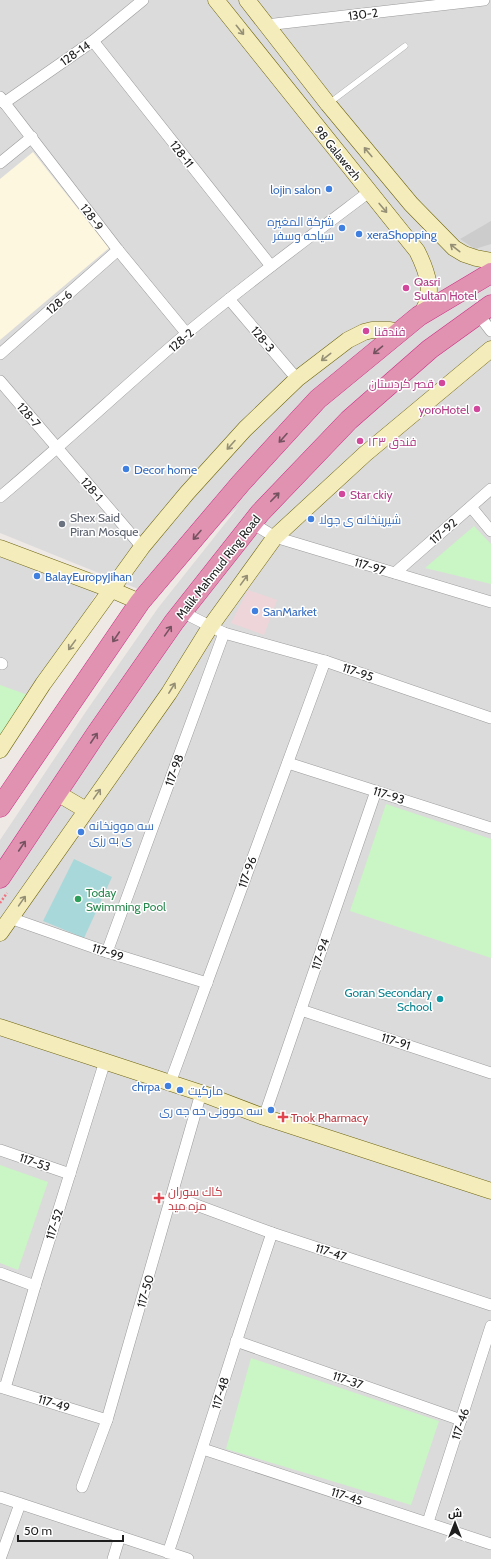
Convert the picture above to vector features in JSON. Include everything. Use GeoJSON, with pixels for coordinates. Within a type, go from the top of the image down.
{"type":"FeatureCollection","features":[{"type":"Feature","properties":{"kind":"highway"},"geometry":{"type":"LineString","coordinates":[[0,807],[140,602],[242,483],[318,400],[419,316],[491,273]]}},
{"type":"Feature","properties":{"kind":"highway","name":"Malik Mahmud Ring Road"},"geometry":{"type":"LineString","coordinates":[[0,878],[182,612],[260,513],[350,420],[430,349],[484,309]]}},
{"type":"Feature","properties":{"kind":"highway"},"geometry":{"type":"LineString","coordinates":[[0,784],[20,777]]}},
{"type":"Feature","properties":{"kind":"main road","name":"98 Galawezh"},"geometry":{"type":"LineString","coordinates":[[216,0],[411,243],[425,268],[429,282],[427,305],[419,316]]}},
{"type":"Feature","properties":{"kind":"main road","name":"98 Galawezh"},"geometry":{"type":"LineString","coordinates":[[247,0],[328,104],[411,204],[454,248],[464,254],[491,261]]}},
{"type":"Feature","properties":{"kind":"main road"},"geometry":{"type":"LineString","coordinates":[[258,53],[267,54],[271,52],[277,45],[278,40]]}},
{"type":"Feature","properties":{"kind":"main road"},"geometry":{"type":"LineString","coordinates":[[0,750],[43,684],[142,548],[187,493],[240,435],[297,379],[348,340],[364,332],[377,330],[399,332]]}},
{"type":"Feature","properties":{"kind":"main road"},"geometry":{"type":"LineString","coordinates":[[0,933],[169,693],[217,630],[275,538],[365,454],[491,349]]}},
{"type":"Feature","properties":{"kind":"main road"},"geometry":{"type":"LineString","coordinates":[[0,548],[140,602]]}},
{"type":"Feature","properties":{"kind":"main road"},"geometry":{"type":"LineString","coordinates":[[57,793],[86,810]]}},
{"type":"Feature","properties":{"kind":"main road"},"geometry":{"type":"LineString","coordinates":[[0,1027],[201,1093],[264,1117],[491,1191]]}},
{"type":"Feature","properties":{"kind":"street","name":"128-14"},"geometry":{"type":"LineString","coordinates":[[2,100],[93,41],[143,0]]}},
{"type":"Feature","properties":{"kind":"street","name":"130-2"},"geometry":{"type":"LineString","coordinates":[[266,25],[484,0]]}},
{"type":"Feature","properties":{"kind":"street","name":"128-11"},"geometry":{"type":"LineString","coordinates":[[93,41],[271,266]]}},
{"type":"Feature","properties":{"kind":"street","name":"128-9"},"geometry":{"type":"LineString","coordinates":[[2,100],[118,250],[187,334]]}},
{"type":"Feature","properties":{"kind":"street"},"geometry":{"type":"LineString","coordinates":[[0,163],[32,137]]}},
{"type":"Feature","properties":{"kind":"street","name":"128-2"},"geometry":{"type":"LineString","coordinates":[[0,497],[229,299],[369,192]]}},
{"type":"Feature","properties":{"kind":"street","name":"128-6"},"geometry":{"type":"LineString","coordinates":[[0,354],[118,250]]}},
{"type":"Feature","properties":{"kind":"street","name":"128-3"},"geometry":{"type":"LineString","coordinates":[[229,299],[297,379]]}},
{"type":"Feature","properties":{"kind":"street"},"geometry":{"type":"LineString","coordinates":[[484,309],[491,331]]}},
{"type":"Feature","properties":{"kind":"street","name":"128-7"},"geometry":{"type":"LineString","coordinates":[[0,381],[58,448]]}},
{"type":"Feature","properties":{"kind":"street","name":"128-1"},"geometry":{"type":"LineString","coordinates":[[58,448],[142,548]]}},
{"type":"Feature","properties":{"kind":"street","name":"117-92"},"geometry":{"type":"LineString","coordinates":[[395,573],[491,489]]}},
{"type":"Feature","properties":{"kind":"street"},"geometry":{"type":"LineString","coordinates":[[471,507],[491,531]]}},
{"type":"Feature","properties":{"kind":"street","name":"117-97"},"geometry":{"type":"LineString","coordinates":[[252,523],[275,538],[491,602]]}},
{"type":"Feature","properties":{"kind":"street"},"geometry":{"type":"LineString","coordinates":[[182,612],[217,630]]}},
{"type":"Feature","properties":{"kind":"street","name":"117-95"},"geometry":{"type":"LineString","coordinates":[[217,630],[325,661],[491,718]]}},
{"type":"Feature","properties":{"kind":"street","name":"117-98"},"geometry":{"type":"LineString","coordinates":[[108,952],[217,630]]}},
{"type":"Feature","properties":{"kind":"street","name":"117-96"},"geometry":{"type":"LineString","coordinates":[[170,1083],[325,661]]}},
{"type":"Feature","properties":{"kind":"street","name":"117-93"},"geometry":{"type":"LineString","coordinates":[[288,763],[491,828]]}},
{"type":"Feature","properties":{"kind":"street","name":"117-94"},"geometry":{"type":"LineString","coordinates":[[264,1117],[376,791]]}},
{"type":"Feature","properties":{"kind":"street","name":"117-99"},"geometry":{"type":"LineString","coordinates":[[10,918],[108,952],[207,983]]}},
{"type":"Feature","properties":{"kind":"street","name":"117-91"},"geometry":{"type":"LineString","coordinates":[[301,1010],[491,1073]]}},
{"type":"Feature","properties":{"kind":"street","name":"117-52"},"geometry":{"type":"LineString","coordinates":[[3,1387],[105,1061]]}},
{"type":"Feature","properties":{"kind":"street","name":"117-50"},"geometry":{"type":"LineString","coordinates":[[82,1486],[107,1420],[201,1093]]}},
{"type":"Feature","properties":{"kind":"street","name":"117-53"},"geometry":{"type":"LineString","coordinates":[[0,1150],[70,1174]]}},
{"type":"Feature","properties":{"kind":"street","name":"117-47"},"geometry":{"type":"LineString","coordinates":[[172,1196],[272,1233],[491,1305]]}},
{"type":"Feature","properties":{"kind":"street","name":"117-48"},"geometry":{"type":"LineString","coordinates":[[168,1553],[272,1233]]}},
{"type":"Feature","properties":{"kind":"street"},"geometry":{"type":"LineString","coordinates":[[0,1273],[35,1286]]}},
{"type":"Feature","properties":{"kind":"street","name":"117-46"},"geometry":{"type":"LineString","coordinates":[[428,1522],[461,1420],[488,1346],[491,1326]]}},
{"type":"Feature","properties":{"kind":"street","name":"117-37"},"geometry":{"type":"LineString","coordinates":[[236,1341],[461,1420]]}},
{"type":"Feature","properties":{"kind":"street","name":"117-49"},"geometry":{"type":"LineString","coordinates":[[3,1387],[107,1420]]}},
{"type":"Feature","properties":{"kind":"street","name":"117-45"},"geometry":{"type":"LineString","coordinates":[[203,1449],[491,1544]]}},
{"type":"Feature","properties":{"kind":"street"},"geometry":{"type":"LineString","coordinates":[[0,1497],[188,1559]]}},
{"type":"Feature","properties":{"kind":"street"},"geometry":{"type":"LineString","coordinates":[[0,1559],[20,1504]]}},
{"type":"Feature","properties":{"kind":"street"},"geometry":{"type":"LineString","coordinates":[[113,1559],[120,1536]]}},
{"type":"Feature","properties":{"kind":"lane"},"geometry":{"type":"LineString","coordinates":[[328,104],[406,46]]}},
{"type":"Feature","properties":{"kind":"shaded area"},"geometry":{"type":"Polygon","coordinates":[[[0,0],[224,0],[232,8],[227,0],[491,0],[491,1559],[0,1559],[0,840],[87,710],[158,608],[239,506],[148,593],[0,533],[0,0]]]}},
{"type":"Feature","properties":{"kind":"shaded area"},"geometry":{"type":"Polygon","coordinates":[[[33,152],[109,248],[0,340],[0,179],[33,152]]]}},
{"type":"Feature","properties":{"kind":"shaded area"},"geometry":{"type":"Polygon","coordinates":[[[491,221],[491,244],[475,249],[460,239],[491,221]]]}},
{"type":"Feature","properties":{"kind":"shaded area"},"geometry":{"type":"Polygon","coordinates":[[[0,557],[97,592],[43,684],[0,750],[0,557]]]}},
{"type":"Feature","properties":{"kind":"shaded area","name":"SanMarket"},"geometry":{"type":"Polygon","coordinates":[[[248,590],[277,600],[264,635],[231,623],[248,590]]]}},
{"type":"Feature","properties":{"kind":"green space"},"geometry":{"type":"Polygon","coordinates":[[[474,526],[491,544],[491,584],[425,568],[474,526]]]}},
{"type":"Feature","properties":{"kind":"green space"},"geometry":{"type":"Polygon","coordinates":[[[0,685],[28,695],[0,737],[0,685]]]}},
{"type":"Feature","properties":{"kind":"green space"},"geometry":{"type":"Polygon","coordinates":[[[386,804],[491,839],[491,958],[350,911],[386,804]]]}},
{"type":"Feature","properties":{"kind":"green space"},"geometry":{"type":"Polygon","coordinates":[[[0,1165],[48,1182],[18,1270],[0,1263],[0,1165]]]}},
{"type":"Feature","properties":{"kind":"green space"},"geometry":{"type":"Polygon","coordinates":[[[251,1358],[439,1421],[411,1505],[226,1449],[251,1358]]]}},
{"type":"Feature","properties":{"kind":"water","name":"Today Swimming Pool"},"geometry":{"type":"Polygon","coordinates":[[[74,859],[112,877],[84,938],[43,921],[74,859]]]}},
{"type":"Feature","properties":{"kind":"place","name":"lojin salon"},"geometry":{"type":"Point","coordinates":[329,189]}},
{"type":"Feature","properties":{"kind":"place","name":"شركة المغيره سياحه وسفر"},"geometry":{"type":"Point","coordinates":[342,228]}},
{"type":"Feature","properties":{"kind":"place","name":"xeraShopping"},"geometry":{"type":"Point","coordinates":[359,234]}},
{"type":"Feature","properties":{"kind":"place","name":"Qasri Sultan Hotel"},"geometry":{"type":"Point","coordinates":[406,288]}},
{"type":"Feature","properties":{"kind":"place","name":"فندقنا"},"geometry":{"type":"Point","coordinates":[366,331]}},
{"type":"Feature","properties":{"kind":"place","name":"قصر كردستان"},"geometry":{"type":"Point","coordinates":[442,383]}},
{"type":"Feature","properties":{"kind":"place","name":"yoroHotel"},"geometry":{"type":"Point","coordinates":[477,409]}},
{"type":"Feature","properties":{"kind":"place","name":"فندق ١٢٣"},"geometry":{"type":"Point","coordinates":[360,441]}},
{"type":"Feature","properties":{"kind":"place","name":"Decor home"},"geometry":{"type":"Point","coordinates":[126,469]}},
{"type":"Feature","properties":{"kind":"place","name":"Star ckiy"},"geometry":{"type":"Point","coordinates":[342,494]}},
{"type":"Feature","properties":{"kind":"place","name":"شیرینخانه ی جولا"},"geometry":{"type":"Point","coordinates":[311,519]}},
{"type":"Feature","properties":{"kind":"place","name":"Shex Said Piran Mosque"},"geometry":{"type":"Point","coordinates":[62,524]}},
{"type":"Feature","properties":{"kind":"place","name":"BalayEuropyJihan"},"geometry":{"type":"Point","coordinates":[37,576]}},
{"type":"Feature","properties":{"kind":"place","name":"SanMarket"},"geometry":{"type":"Point","coordinates":[255,611]}},
{"type":"Feature","properties":{"kind":"place","name":"سه موونخانه ی به رزی"},"geometry":{"type":"Point","coordinates":[81,832]}},
{"type":"Feature","properties":{"kind":"place","name":"Today Swimming Pool"},"geometry":{"type":"Point","coordinates":[78,899]}},
{"type":"Feature","properties":{"kind":"place","name":"Goran Secondary School"},"geometry":{"type":"Point","coordinates":[440,999]}},
{"type":"Feature","properties":{"kind":"place","name":"chrpa"},"geometry":{"type":"Point","coordinates":[168,1086]}},
{"type":"Feature","properties":{"kind":"place","name":"ماركيت"},"geometry":{"type":"Point","coordinates":[180,1090]}},
{"type":"Feature","properties":{"kind":"place","name":"سه موونی حه جه ری"},"geometry":{"type":"Point","coordinates":[271,1110]}},
{"type":"Feature","properties":{"kind":"place","name":"Tnok Pharmacy"},"geometry":{"type":"Point","coordinates":[283,1117]}},
{"type":"Feature","properties":{"kind":"place","name":"كاك سوران مزه ميد"},"geometry":{"type":"Point","coordinates":[159,1198]}}]}
